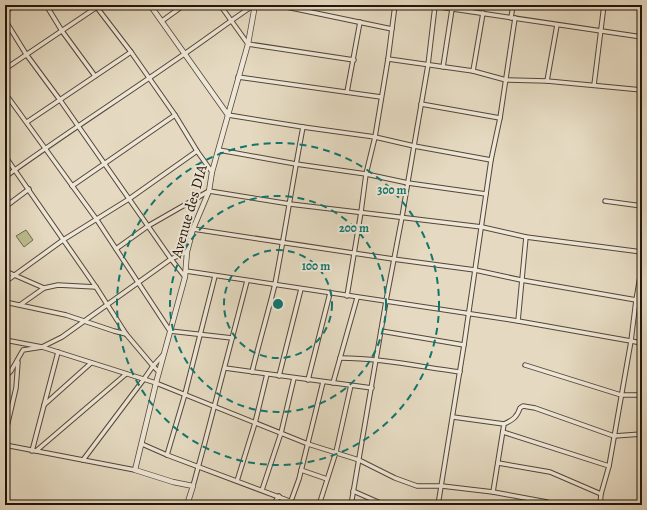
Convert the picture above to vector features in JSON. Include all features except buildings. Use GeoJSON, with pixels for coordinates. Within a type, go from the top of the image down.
{"type":"FeatureCollection","features":[{"type":"Feature","properties":{"kind":"street"},"geometry":{"type":"LineString","coordinates":[[5,12],[14,5]]}},
{"type":"Feature","properties":{"kind":"street"},"geometry":{"type":"LineString","coordinates":[[46,5],[62,31],[95,76]]}},
{"type":"Feature","properties":{"kind":"street"},"geometry":{"type":"LineString","coordinates":[[150,5],[228,115],[376,137],[414,146],[491,160]]}},
{"type":"Feature","properties":{"kind":"street"},"geometry":{"type":"LineString","coordinates":[[162,21],[184,5]]}},
{"type":"Feature","properties":{"kind":"street"},"geometry":{"type":"LineString","coordinates":[[220,5],[248,44],[354,60]]}},
{"type":"Feature","properties":{"kind":"street"},"geometry":{"type":"LineString","coordinates":[[5,177],[78,125],[149,79],[231,20],[255,5]]}},
{"type":"Feature","properties":{"kind":"street","name":"Avenue des DIA"},"geometry":{"type":"LineString","coordinates":[[135,470],[185,274],[187,252],[194,229],[209,191],[212,172],[248,44],[255,5]]}},
{"type":"Feature","properties":{"kind":"street"},"geometry":{"type":"LineString","coordinates":[[277,5],[392,29]]}},
{"type":"Feature","properties":{"kind":"street"},"geometry":{"type":"LineString","coordinates":[[347,296],[366,174],[376,137],[395,5]]}},
{"type":"Feature","properties":{"kind":"street"},"geometry":{"type":"LineString","coordinates":[[426,5],[642,38]]}},
{"type":"Feature","properties":{"kind":"street"},"geometry":{"type":"LineString","coordinates":[[438,505],[460,372],[491,160],[506,80],[513,18],[513,5]]}},
{"type":"Feature","properties":{"kind":"street"},"geometry":{"type":"LineString","coordinates":[[594,85],[604,5]]}},
{"type":"Feature","properties":{"kind":"street"},"geometry":{"type":"LineString","coordinates":[[5,69],[97,6],[175,115],[212,172]]}},
{"type":"Feature","properties":{"kind":"street"},"geometry":{"type":"LineString","coordinates":[[351,505],[428,65],[435,6]]}},
{"type":"Feature","properties":{"kind":"street"},"geometry":{"type":"LineString","coordinates":[[443,67],[452,9]]}},
{"type":"Feature","properties":{"kind":"street"},"geometry":{"type":"LineString","coordinates":[[473,71],[482,13]]}},
{"type":"Feature","properties":{"kind":"street"},"geometry":{"type":"LineString","coordinates":[[5,20],[26,54],[78,125],[171,259],[185,274],[215,276],[518,321],[642,343]]}},
{"type":"Feature","properties":{"kind":"street"},"geometry":{"type":"LineString","coordinates":[[347,92],[360,22]]}},
{"type":"Feature","properties":{"kind":"street"},"geometry":{"type":"LineString","coordinates":[[547,81],[556,25]]}},
{"type":"Feature","properties":{"kind":"street"},"geometry":{"type":"LineString","coordinates":[[27,122],[131,52]]}},
{"type":"Feature","properties":{"kind":"street"},"geometry":{"type":"LineString","coordinates":[[388,59],[473,71],[506,80],[547,81],[642,90]]}},
{"type":"Feature","properties":{"kind":"street"},"geometry":{"type":"LineString","coordinates":[[238,77],[381,97]]}},
{"type":"Feature","properties":{"kind":"street"},"geometry":{"type":"LineString","coordinates":[[5,93],[97,220],[170,331],[232,338]]}},
{"type":"Feature","properties":{"kind":"street"},"geometry":{"type":"LineString","coordinates":[[421,104],[500,118]]}},
{"type":"Feature","properties":{"kind":"street"},"geometry":{"type":"LineString","coordinates":[[72,186],[175,115]]}},
{"type":"Feature","properties":{"kind":"street"},"geometry":{"type":"LineString","coordinates":[[252,372],[274,285],[303,127]]}},
{"type":"Feature","properties":{"kind":"street"},"geometry":{"type":"LineString","coordinates":[[219,150],[296,164],[366,174],[408,183],[486,194]]}},
{"type":"Feature","properties":{"kind":"street"},"geometry":{"type":"LineString","coordinates":[[5,282],[63,240],[130,200],[197,151]]}},
{"type":"Feature","properties":{"kind":"street"},"geometry":{"type":"LineString","coordinates":[[5,156],[96,287],[126,334],[159,372]]}},
{"type":"Feature","properties":{"kind":"street"},"geometry":{"type":"LineString","coordinates":[[5,207],[28,189]]}},
{"type":"Feature","properties":{"kind":"street"},"geometry":{"type":"LineString","coordinates":[[116,250],[148,226],[209,191],[290,204],[482,226],[526,237],[642,252]]}},
{"type":"Feature","properties":{"kind":"street"},"geometry":{"type":"LineString","coordinates":[[605,201],[642,206]]}},
{"type":"Feature","properties":{"kind":"street"},"geometry":{"type":"LineString","coordinates":[[194,229],[475,270],[522,280],[642,301]]}},
{"type":"Feature","properties":{"kind":"street"},"geometry":{"type":"LineString","coordinates":[[518,321],[526,237]]}},
{"type":"Feature","properties":{"kind":"street"},"geometry":{"type":"LineString","coordinates":[[23,350],[42,347],[62,337],[171,259],[187,252]]}},
{"type":"Feature","properties":{"kind":"street"},"geometry":{"type":"LineString","coordinates":[[600,505],[601,494],[609,466],[631,341],[642,265]]}},
{"type":"Feature","properties":{"kind":"street"},"geometry":{"type":"LineString","coordinates":[[5,272],[44,288]]}},
{"type":"Feature","properties":{"kind":"street"},"geometry":{"type":"LineString","coordinates":[[167,455],[185,394],[215,276]]}},
{"type":"Feature","properties":{"kind":"street"},"geometry":{"type":"LineString","coordinates":[[187,505],[199,467],[247,281]]}},
{"type":"Feature","properties":{"kind":"street"},"geometry":{"type":"LineString","coordinates":[[20,305],[44,288],[58,285],[96,287]]}},
{"type":"Feature","properties":{"kind":"street"},"geometry":{"type":"LineString","coordinates":[[279,376],[301,289]]}},
{"type":"Feature","properties":{"kind":"street"},"geometry":{"type":"LineString","coordinates":[[308,380],[330,294]]}},
{"type":"Feature","properties":{"kind":"street"},"geometry":{"type":"LineString","coordinates":[[333,383],[357,298]]}},
{"type":"Feature","properties":{"kind":"street"},"geometry":{"type":"LineString","coordinates":[[5,302],[66,315],[84,322],[126,334]]}},
{"type":"Feature","properties":{"kind":"street"},"geometry":{"type":"LineString","coordinates":[[381,331],[464,344]]}},
{"type":"Feature","properties":{"kind":"street"},"geometry":{"type":"LineString","coordinates":[[5,340],[42,347],[156,383],[308,444],[359,460],[395,478],[417,486],[442,486],[493,492],[547,502],[554,505]]}},
{"type":"Feature","properties":{"kind":"street"},"geometry":{"type":"LineString","coordinates":[[5,377],[11,371],[23,350]]}},
{"type":"Feature","properties":{"kind":"street"},"geometry":{"type":"LineString","coordinates":[[5,435],[16,388],[17,364],[23,350]]}},
{"type":"Feature","properties":{"kind":"street"},"geometry":{"type":"LineString","coordinates":[[34,451],[58,352]]}},
{"type":"Feature","properties":{"kind":"street"},"geometry":{"type":"LineString","coordinates":[[83,460],[153,366],[164,355]]}},
{"type":"Feature","properties":{"kind":"street"},"geometry":{"type":"LineString","coordinates":[[340,358],[460,372]]}},
{"type":"Feature","properties":{"kind":"street"},"geometry":{"type":"LineString","coordinates":[[44,405],[91,363]]}},
{"type":"Feature","properties":{"kind":"street"},"geometry":{"type":"LineString","coordinates":[[525,365],[621,395],[642,395]]}},
{"type":"Feature","properties":{"kind":"street"},"geometry":{"type":"LineString","coordinates":[[225,368],[372,388]]}},
{"type":"Feature","properties":{"kind":"street"},"geometry":{"type":"LineString","coordinates":[[34,451],[126,374]]}},
{"type":"Feature","properties":{"kind":"street"},"geometry":{"type":"LineString","coordinates":[[237,480],[256,422],[267,374]]}},
{"type":"Feature","properties":{"kind":"street"},"geometry":{"type":"LineString","coordinates":[[262,490],[281,433],[294,378]]}},
{"type":"Feature","properties":{"kind":"street"},"geometry":{"type":"LineString","coordinates":[[292,501],[302,470],[324,382]]}},
{"type":"Feature","properties":{"kind":"street"},"geometry":{"type":"LineString","coordinates":[[319,505],[336,452],[351,385]]}},
{"type":"Feature","properties":{"kind":"street"},"geometry":{"type":"LineString","coordinates":[[453,417],[504,424],[513,419],[523,406],[535,408],[614,436],[642,434]]}},
{"type":"Feature","properties":{"kind":"street"},"geometry":{"type":"LineString","coordinates":[[493,492],[504,424]]}},
{"type":"Feature","properties":{"kind":"street"},"geometry":{"type":"LineString","coordinates":[[503,432],[609,466]]}},
{"type":"Feature","properties":{"kind":"street"},"geometry":{"type":"LineString","coordinates":[[142,444],[167,455],[237,480],[300,505]]}},
{"type":"Feature","properties":{"kind":"street"},"geometry":{"type":"LineString","coordinates":[[5,445],[135,470],[173,482],[192,486]]}},
{"type":"Feature","properties":{"kind":"street"},"geometry":{"type":"LineString","coordinates":[[498,463],[550,472],[601,494]]}},
{"type":"Feature","properties":{"kind":"street"},"geometry":{"type":"LineString","coordinates":[[302,470],[327,479]]}},
{"type":"Feature","properties":{"kind":"street"},"geometry":{"type":"LineString","coordinates":[[353,491],[385,505]]}},
{"type":"Feature","properties":{"kind":"street"},"geometry":{"type":"LineString","coordinates":[[273,505],[279,496]]}},
{"type":"Feature","properties":{"kind":"green space"},"geometry":{"type":"Polygon","coordinates":[[[26,230],[33,240],[24,247],[16,236],[26,230]]]}}]}
